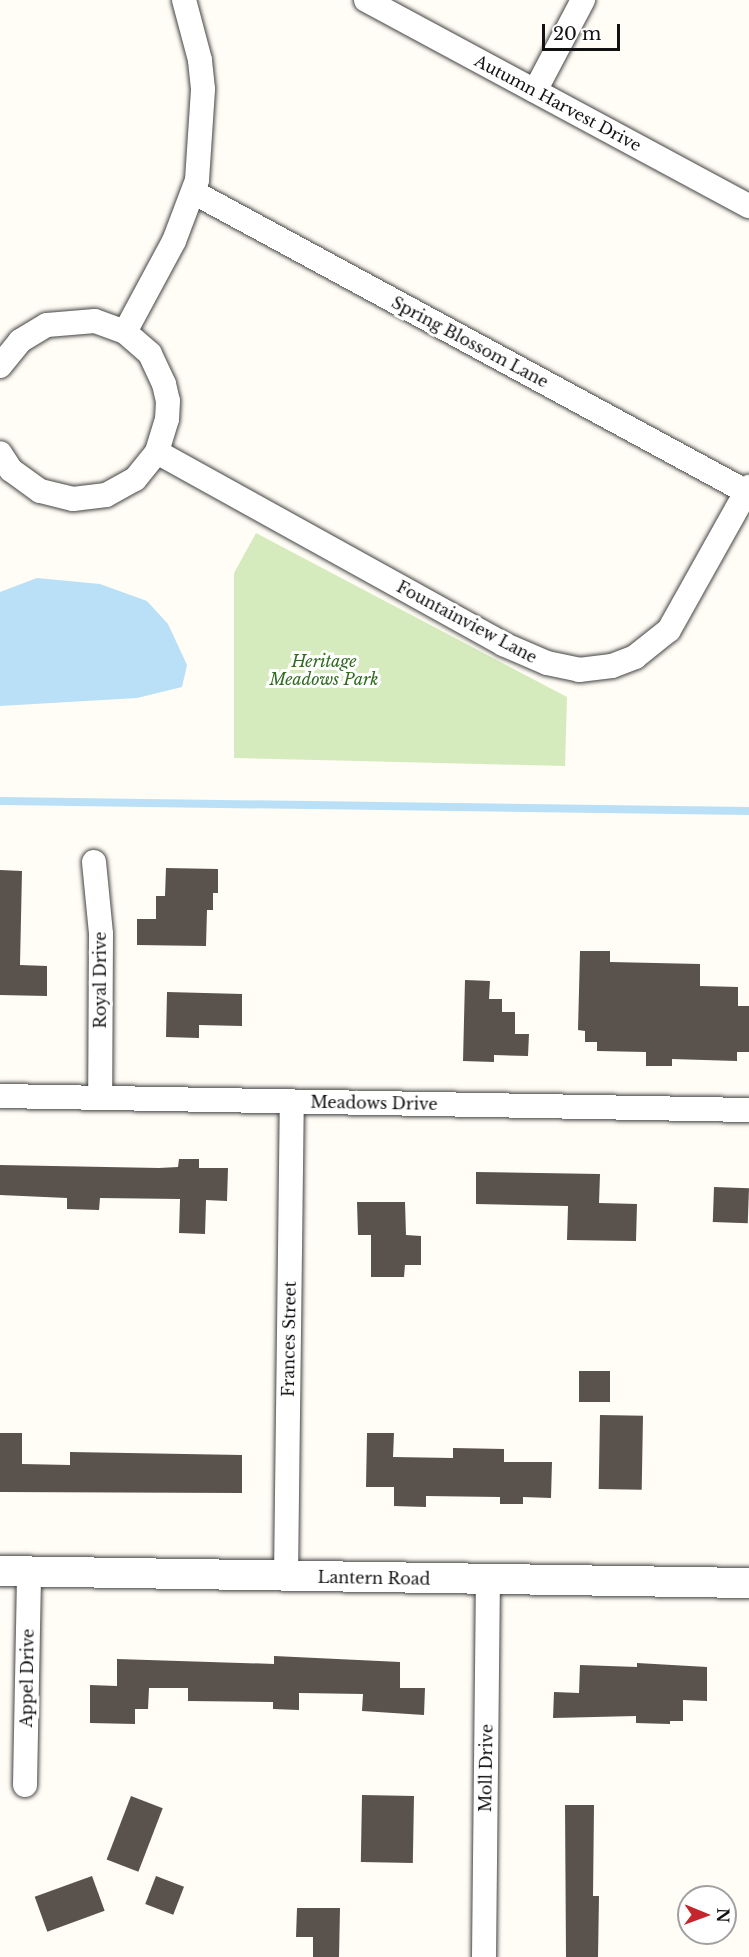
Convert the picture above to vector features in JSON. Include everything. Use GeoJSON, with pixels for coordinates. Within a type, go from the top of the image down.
{"type":"FeatureCollection","features":[{"type":"Feature","properties":{"kind":"street"},"geometry":{"type":"LineString","coordinates":[[125,332],[174,241],[193,192],[204,125],[203,89],[200,60],[184,0]]}},
{"type":"Feature","properties":{"kind":"street","name":"Autumn Harvest Drive"},"geometry":{"type":"LineString","coordinates":[[366,0],[749,206]]}},
{"type":"Feature","properties":{"kind":"street"},"geometry":{"type":"LineString","coordinates":[[535,91],[583,0]]}},
{"type":"Feature","properties":{"kind":"street","name":"Spring Blossom Lane"},"geometry":{"type":"LineString","coordinates":[[193,192],[748,489]]}},
{"type":"Feature","properties":{"kind":"street"},"geometry":{"type":"LineString","coordinates":[[0,366],[20,341],[47,325],[87,320],[125,332],[150,354],[164,384],[167,419],[157,453],[135,479],[90,499],[56,496],[40,491],[11,470],[0,455]]}},
{"type":"Feature","properties":{"kind":"street","name":"Fountainview Lane"},"geometry":{"type":"LineString","coordinates":[[157,453],[503,644],[547,663],[579,670],[612,666],[635,657],[669,630],[748,489]]}},
{"type":"Feature","properties":{"kind":"street","name":"Royal Drive"},"geometry":{"type":"LineString","coordinates":[[94,862],[101,934],[100,1098]]}},
{"type":"Feature","properties":{"kind":"street","name":"Meadows Drive"},"geometry":{"type":"LineString","coordinates":[[0,1096],[749,1110]]}},
{"type":"Feature","properties":{"kind":"street","name":"Frances Street"},"geometry":{"type":"LineString","coordinates":[[286,1577],[292,1102]]}},
{"type":"Feature","properties":{"kind":"street","name":"Lantern Road"},"geometry":{"type":"LineString","coordinates":[[15,1571],[749,1583]]}},
{"type":"Feature","properties":{"kind":"street","name":"Appel Drive"},"geometry":{"type":"LineString","coordinates":[[15,1571],[25,1785]]}},
{"type":"Feature","properties":{"kind":"street","name":"Moll Drive"},"geometry":{"type":"LineString","coordinates":[[484,1957],[488,1580]]}},
{"type":"Feature","properties":{"kind":"green space","name":"Heritage Meadows Park"},"geometry":{"type":"Polygon","coordinates":[[[256,533],[567,697],[565,766],[234,758],[234,573],[256,533]]]}},
{"type":"Feature","properties":{"kind":"water"},"geometry":{"type":"Polygon","coordinates":[[[37,578],[100,584],[147,601],[168,624],[187,665],[182,687],[137,698],[0,706],[0,592],[37,578]]]}},
{"type":"Feature","properties":{"kind":"building"},"geometry":{"type":"Polygon","coordinates":[[[166,868],[218,869],[218,893],[213,893],[213,910],[207,910],[206,946],[137,945],[137,919],[156,919],[156,896],[165,896],[166,868]]]}},
{"type":"Feature","properties":{"kind":"building"},"geometry":{"type":"Polygon","coordinates":[[[0,870],[22,871],[20,965],[47,966],[47,996],[0,995],[0,870]]]}},
{"type":"Feature","properties":{"kind":"building"},"geometry":{"type":"Polygon","coordinates":[[[580,951],[610,951],[610,962],[700,964],[700,986],[738,987],[738,1006],[749,1006],[749,1052],[737,1052],[737,1061],[672,1059],[672,1066],[646,1066],[646,1052],[597,1051],[597,1042],[585,1042],[585,1031],[578,1030],[580,951]]]}},
{"type":"Feature","properties":{"kind":"building"},"geometry":{"type":"Polygon","coordinates":[[[465,980],[490,981],[489,999],[502,999],[502,1012],[515,1012],[515,1034],[529,1034],[528,1056],[494,1055],[494,1062],[463,1061],[465,980]]]}},
{"type":"Feature","properties":{"kind":"building"},"geometry":{"type":"Polygon","coordinates":[[[167,992],[242,994],[242,1026],[199,1025],[199,1038],[166,1037],[167,992]]]}},
{"type":"Feature","properties":{"kind":"building"},"geometry":{"type":"Polygon","coordinates":[[[179,1159],[199,1159],[199,1168],[228,1168],[227,1201],[206,1200],[205,1234],[179,1233],[180,1199],[100,1198],[99,1210],[67,1209],[67,1198],[0,1195],[0,1165],[159,1168],[178,1167],[179,1159]]]}},
{"type":"Feature","properties":{"kind":"building"},"geometry":{"type":"Polygon","coordinates":[[[476,1172],[600,1174],[599,1203],[637,1204],[636,1241],[567,1240],[568,1206],[476,1204],[476,1172]]]}},
{"type":"Feature","properties":{"kind":"building"},"geometry":{"type":"Polygon","coordinates":[[[714,1187],[749,1188],[748,1223],[713,1222],[714,1187]]]}},
{"type":"Feature","properties":{"kind":"building"},"geometry":{"type":"Polygon","coordinates":[[[357,1202],[405,1202],[406,1235],[421,1236],[421,1265],[405,1265],[404,1277],[371,1277],[371,1235],[358,1235],[357,1202]]]}},
{"type":"Feature","properties":{"kind":"building"},"geometry":{"type":"Polygon","coordinates":[[[579,1371],[610,1371],[610,1402],[579,1402],[579,1371]]]}},
{"type":"Feature","properties":{"kind":"building"},"geometry":{"type":"Polygon","coordinates":[[[600,1415],[643,1416],[642,1490],[599,1489],[600,1415]]]}},
{"type":"Feature","properties":{"kind":"building"},"geometry":{"type":"Polygon","coordinates":[[[0,1433],[22,1433],[22,1464],[70,1465],[70,1452],[242,1455],[242,1493],[0,1492],[0,1433]]]}},
{"type":"Feature","properties":{"kind":"building"},"geometry":{"type":"Polygon","coordinates":[[[367,1433],[394,1433],[393,1457],[453,1458],[453,1448],[504,1449],[504,1462],[552,1462],[551,1498],[523,1497],[523,1504],[500,1504],[500,1497],[426,1496],[426,1507],[394,1506],[394,1487],[366,1487],[367,1433]]]}},
{"type":"Feature","properties":{"kind":"building"},"geometry":{"type":"Polygon","coordinates":[[[274,1656],[400,1662],[400,1688],[425,1688],[424,1715],[362,1711],[363,1694],[299,1693],[299,1710],[273,1709],[273,1702],[188,1701],[188,1688],[149,1688],[148,1709],[135,1709],[135,1724],[90,1723],[90,1685],[117,1686],[117,1659],[274,1664],[274,1656]]]}},
{"type":"Feature","properties":{"kind":"building"},"geometry":{"type":"Polygon","coordinates":[[[637,1663],[707,1667],[707,1701],[683,1700],[683,1721],[670,1721],[670,1724],[636,1723],[636,1716],[553,1718],[554,1692],[579,1693],[580,1665],[637,1667],[637,1663]]]}},
{"type":"Feature","properties":{"kind":"building"},"geometry":{"type":"Polygon","coordinates":[[[362,1795],[414,1796],[413,1863],[361,1862],[362,1795]]]}},
{"type":"Feature","properties":{"kind":"building"},"geometry":{"type":"Polygon","coordinates":[[[131,1796],[163,1808],[138,1872],[107,1859],[131,1796]]]}},
{"type":"Feature","properties":{"kind":"building"},"geometry":{"type":"Polygon","coordinates":[[[565,1805],[594,1805],[593,1896],[599,1896],[598,1957],[566,1957],[565,1805]]]}},
{"type":"Feature","properties":{"kind":"building"},"geometry":{"type":"Polygon","coordinates":[[[92,1876],[105,1911],[47,1932],[35,1897],[92,1876]]]}},
{"type":"Feature","properties":{"kind":"building"},"geometry":{"type":"Polygon","coordinates":[[[156,1876],[184,1887],[173,1915],[145,1904],[156,1876]]]}},
{"type":"Feature","properties":{"kind":"building"},"geometry":{"type":"Polygon","coordinates":[[[297,1908],[340,1908],[339,1957],[313,1957],[313,1937],[296,1937],[297,1908]]]}},
{"type":"Feature","properties":{"kind":"waterway"},"geometry":{"type":"LineString","coordinates":[[0,801],[749,811]]}}]}
